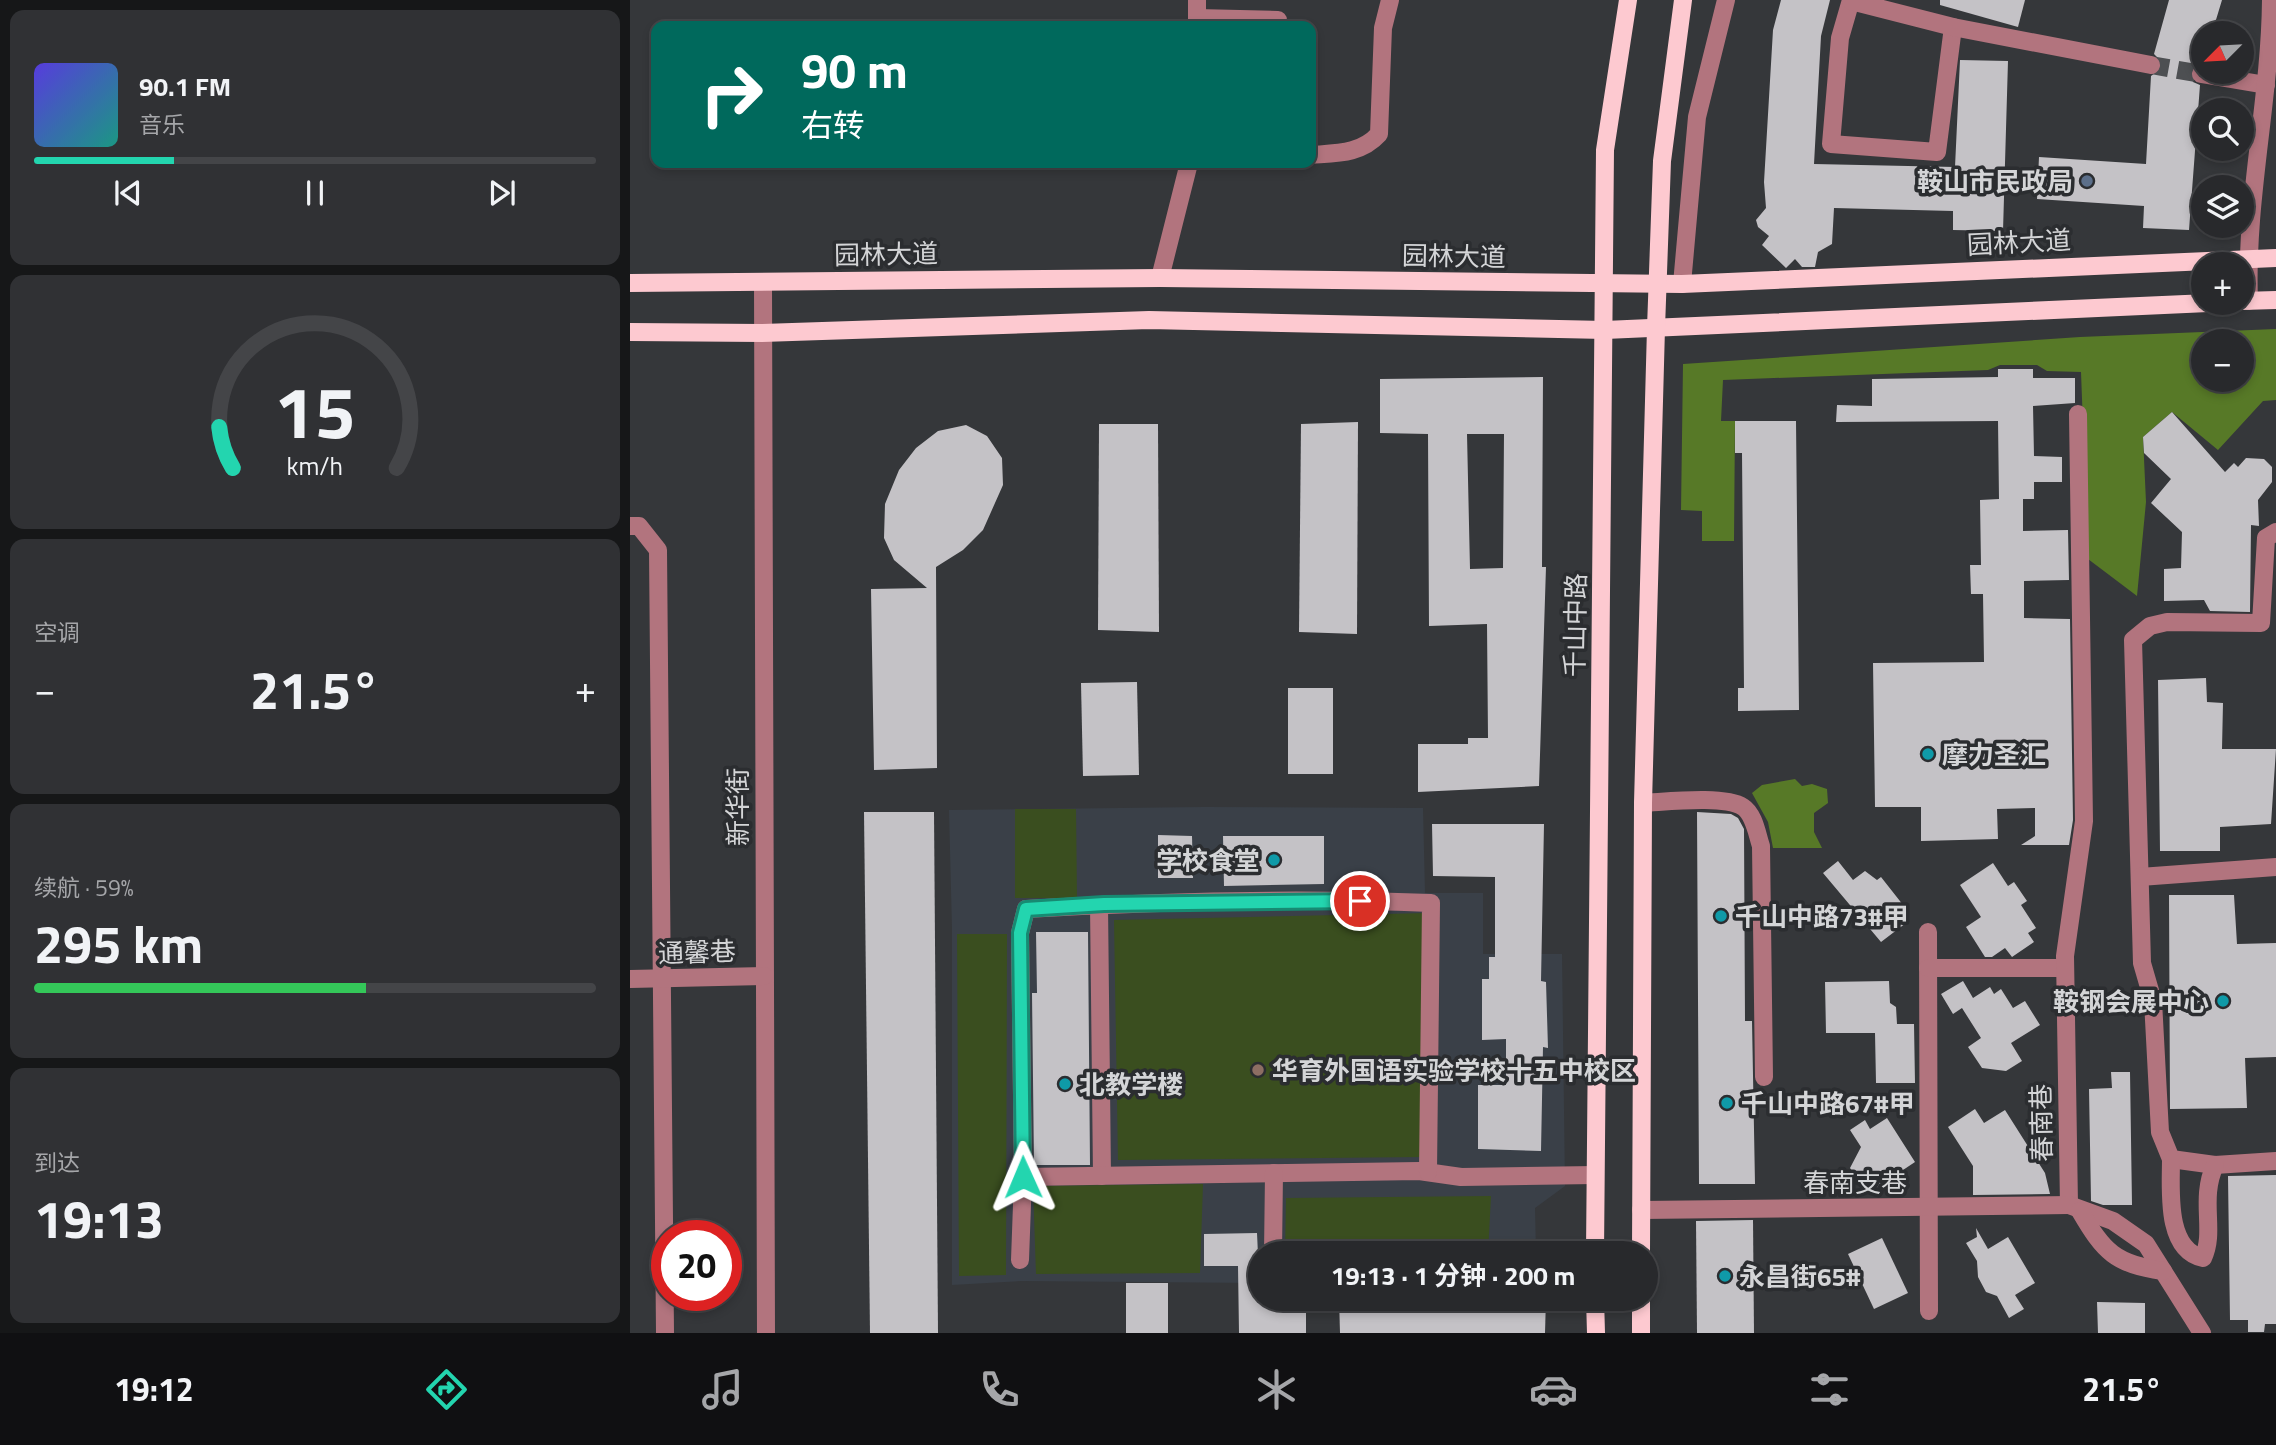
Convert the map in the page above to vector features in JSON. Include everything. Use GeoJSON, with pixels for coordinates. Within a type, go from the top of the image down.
{"type":"FeatureCollection","features":[{"type":"Feature","properties":{"kind":"main road","name":"千山中路"},"geometry":{"type":"LineString","coordinates":[[1595,1241],[1605,150],[1628,0]]}},
{"type":"Feature","properties":{"kind":"main road"},"geometry":{"type":"LineString","coordinates":[[1641,1241],[1643,803],[1656,328],[1660,284],[1662,161],[1683,0]]}},
{"type":"Feature","properties":{"kind":"main road","name":"园林大道"},"geometry":{"type":"LineString","coordinates":[[2254,258],[2276,258]]}},
{"type":"Feature","properties":{"kind":"main road","name":"园林大道"},"geometry":{"type":"LineString","coordinates":[[630,283],[1160,278],[1682,284],[2191,261]]}},
{"type":"Feature","properties":{"kind":"main road"},"geometry":{"type":"LineString","coordinates":[[2254,301],[2276,300]]}},
{"type":"Feature","properties":{"kind":"main road"},"geometry":{"type":"LineString","coordinates":[[630,332],[762,333],[1149,320],[1605,330],[2191,304]]}},
{"type":"Feature","properties":{"kind":"main road"},"geometry":{"type":"LineString","coordinates":[[1595,1311],[1596,1333]]}},
{"type":"Feature","properties":{"kind":"main road"},"geometry":{"type":"LineString","coordinates":[[1641,1311],[1641,1333]]}},
{"type":"Feature","properties":{"kind":"street"},"geometry":{"type":"LineString","coordinates":[[1316,155],[1348,152],[1370,145],[1380,134],[1383,28],[1390,0]]}},
{"type":"Feature","properties":{"kind":"street"},"geometry":{"type":"LineString","coordinates":[[1682,284],[1697,117],[1726,0]]}},
{"type":"Feature","properties":{"kind":"street"},"geometry":{"type":"LineString","coordinates":[[2248,252],[2266,85],[2273,47],[2271,0]]}},
{"type":"Feature","properties":{"kind":"street"},"geometry":{"type":"LineString","coordinates":[[1953,26],[1937,152],[1831,144],[1840,38],[1851,1],[1953,26],[2151,65]]}},
{"type":"Feature","properties":{"kind":"street"},"geometry":{"type":"LineString","coordinates":[[1197,15],[1278,21]]}},
{"type":"Feature","properties":{"kind":"street"},"geometry":{"type":"LineString","coordinates":[[2254,83],[2266,85]]}},
{"type":"Feature","properties":{"kind":"street"},"geometry":{"type":"LineString","coordinates":[[1160,278],[1188,168]]}},
{"type":"Feature","properties":{"kind":"street","name":"新华街"},"geometry":{"type":"LineString","coordinates":[[763,282],[766,1333]]}},
{"type":"Feature","properties":{"kind":"street","name":"春南巷"},"geometry":{"type":"LineString","coordinates":[[2074,1208],[2065,968],[2084,821],[2085,724],[2078,414]]}},
{"type":"Feature","properties":{"kind":"street"},"geometry":{"type":"LineString","coordinates":[[630,526],[639,526],[658,550],[665,1333]]}},
{"type":"Feature","properties":{"kind":"street"},"geometry":{"type":"LineString","coordinates":[[2215,1165],[2206,1187],[2207,1249],[2203,1258],[2191,1255],[2182,1245],[2171,1208],[2171,1159],[2160,1132],[2153,1001],[2143,963],[2133,640],[2150,626],[2168,622],[2261,623],[2266,538],[2276,533]]}},
{"type":"Feature","properties":{"kind":"street"},"geometry":{"type":"LineString","coordinates":[[1643,803],[1728,802],[1744,807],[1755,824],[1761,846],[1764,1077]]}},
{"type":"Feature","properties":{"kind":"street"},"geometry":{"type":"LineString","coordinates":[[2140,877],[2276,867]]}},
{"type":"Feature","properties":{"kind":"street"},"geometry":{"type":"LineString","coordinates":[[1020,1260],[1023,1177],[1020,933],[1026,909],[1098,905],[1360,901],[1432,903],[1428,1172]]}},
{"type":"Feature","properties":{"kind":"street"},"geometry":{"type":"LineString","coordinates":[[1098,905],[1102,1176]]}},
{"type":"Feature","properties":{"kind":"street"},"geometry":{"type":"LineString","coordinates":[[1928,932],[1929,1311]]}},
{"type":"Feature","properties":{"kind":"street"},"geometry":{"type":"LineString","coordinates":[[1928,968],[2065,968]]}},
{"type":"Feature","properties":{"kind":"street","name":"通馨巷"},"geometry":{"type":"LineString","coordinates":[[630,979],[764,976]]}},
{"type":"Feature","properties":{"kind":"street"},"geometry":{"type":"LineString","coordinates":[[2171,1159],[2215,1165],[2276,1161]]}},
{"type":"Feature","properties":{"kind":"street"},"geometry":{"type":"LineString","coordinates":[[1023,1177],[1428,1172],[1461,1177],[1595,1175]]}},
{"type":"Feature","properties":{"kind":"street"},"geometry":{"type":"LineString","coordinates":[[1273,1241],[1274,1173]]}},
{"type":"Feature","properties":{"kind":"street"},"geometry":{"type":"LineString","coordinates":[[2074,1208],[2097,1240],[2115,1258],[2135,1267],[2163,1271]]}},
{"type":"Feature","properties":{"kind":"street"},"geometry":{"type":"LineString","coordinates":[[2074,1208],[2113,1221],[2146,1244],[2203,1333]]}},
{"type":"Feature","properties":{"kind":"street","name":"春南支巷"},"geometry":{"type":"LineString","coordinates":[[1641,1210],[2074,1208]]}},
{"type":"Feature","properties":{"kind":"shaded area","name":"华育外国语实验学校十五中校区"},"geometry":{"type":"Polygon","coordinates":[[[1423,808],[1425,893],[1483,893],[1483,954],[1562,954],[1565,1186],[1535,1208],[1536,1241],[1248,1241],[1248,1283],[1022,1281],[952,1285],[952,929],[949,810],[1423,808]]]}},
{"type":"Feature","properties":{"kind":"green space"},"geometry":{"type":"Polygon","coordinates":[[[2276,329],[2276,400],[2263,401],[2218,450],[2172,412],[2143,437],[2146,502],[2137,596],[2088,559],[2081,372],[2047,371],[2037,365],[2000,365],[1988,370],[1723,380],[1721,421],[1735,421],[1734,541],[1702,541],[1702,511],[1681,510],[1683,364],[2080,337],[2191,332],[2191,392],[2254,392],[2254,330],[2276,329]]]}},
{"type":"Feature","properties":{"kind":"green space"},"geometry":{"type":"Polygon","coordinates":[[[1795,779],[1802,786],[1812,784],[1827,789],[1828,803],[1814,813],[1814,832],[1822,848],[1773,848],[1768,822],[1752,793],[1762,785],[1795,779]]]}},
{"type":"Feature","properties":{"kind":"green space"},"geometry":{"type":"Polygon","coordinates":[[[1015,809],[1076,809],[1077,898],[1015,898],[1015,809]]]}},
{"type":"Feature","properties":{"kind":"green space"},"geometry":{"type":"Polygon","coordinates":[[[1428,913],[1424,1157],[1118,1160],[1114,920],[1428,913]]]}},
{"type":"Feature","properties":{"kind":"green space"},"geometry":{"type":"Polygon","coordinates":[[[957,934],[1007,934],[1006,1275],[959,1276],[957,934]]]}},
{"type":"Feature","properties":{"kind":"green space"},"geometry":{"type":"Polygon","coordinates":[[[1203,1184],[1200,1273],[1036,1274],[1033,1186],[1203,1184]]]}},
{"type":"Feature","properties":{"kind":"green space"},"geometry":{"type":"Polygon","coordinates":[[[1491,1196],[1489,1241],[1285,1241],[1286,1198],[1491,1196]]]}},
{"type":"Feature","properties":{"kind":"building"},"geometry":{"type":"Polygon","coordinates":[[[1781,0],[1830,0],[1821,36],[1814,164],[1955,167],[1960,60],[2008,61],[2003,231],[1953,230],[1953,211],[1834,208],[1832,244],[1818,252],[1815,267],[1802,267],[1795,259],[1786,268],[1762,245],[1769,236],[1758,227],[1756,220],[1766,208],[1764,182],[1773,30],[1781,0]]]}},
{"type":"Feature","properties":{"kind":"building"},"geometry":{"type":"Polygon","coordinates":[[[1940,0],[2025,0],[2018,27],[1940,5],[1940,0]]]}},
{"type":"Feature","properties":{"kind":"building"},"geometry":{"type":"Polygon","coordinates":[[[2169,0],[2222,0],[2216,21],[2191,21],[2191,84],[2200,85],[2199,98],[2191,98],[2191,161],[2194,161],[2193,175],[2191,175],[2189,230],[2143,228],[2144,206],[2037,199],[2039,157],[2146,164],[2151,76],[2162,68],[2161,61],[2154,54],[2169,0]]]}},
{"type":"Feature","properties":{"kind":"building"},"geometry":{"type":"Polygon","coordinates":[[[1998,369],[2033,369],[2033,378],[2075,378],[2075,403],[2033,406],[2034,456],[2062,457],[2062,482],[2034,482],[2034,499],[2023,499],[2023,531],[2068,530],[2069,580],[2024,581],[2024,618],[2070,619],[2073,820],[2069,845],[2021,845],[2035,836],[2035,808],[1997,809],[1998,839],[1921,841],[1921,807],[1875,807],[1873,663],[1984,662],[1983,594],[1971,594],[1970,565],[1981,565],[1980,500],[1999,499],[1998,421],[1836,422],[1837,405],[1872,406],[1872,379],[1998,377],[1998,369]]]}},
{"type":"Feature","properties":{"kind":"building"},"geometry":{"type":"Polygon","coordinates":[[[1543,377],[1542,567],[1546,567],[1539,786],[1418,792],[1418,744],[1468,744],[1468,738],[1488,738],[1487,624],[1429,626],[1428,434],[1380,433],[1380,379],[1543,377]],[[1467,434],[1470,569],[1503,568],[1504,434],[1467,434]]]}},
{"type":"Feature","properties":{"kind":"building"},"geometry":{"type":"Polygon","coordinates":[[[2172,412],[2225,472],[2234,463],[2238,467],[2246,458],[2264,459],[2272,467],[2272,482],[2258,500],[2259,526],[2251,525],[2250,612],[2210,611],[2204,600],[2164,601],[2164,569],[2181,568],[2182,532],[2151,503],[2171,479],[2144,453],[2143,437],[2172,412]]]}},
{"type":"Feature","properties":{"kind":"building"},"geometry":{"type":"Polygon","coordinates":[[[1735,421],[1796,421],[1799,710],[1738,711],[1738,688],[1744,688],[1742,453],[1735,453],[1735,421]]]}},
{"type":"Feature","properties":{"kind":"building"},"geometry":{"type":"Polygon","coordinates":[[[1358,422],[1357,634],[1299,632],[1301,424],[1358,422]]]}},
{"type":"Feature","properties":{"kind":"building"},"geometry":{"type":"Polygon","coordinates":[[[1099,424],[1158,424],[1159,632],[1098,630],[1099,424]]]}},
{"type":"Feature","properties":{"kind":"building"},"geometry":{"type":"Polygon","coordinates":[[[966,425],[987,436],[1002,458],[1003,485],[983,530],[963,550],[936,567],[937,768],[874,770],[871,589],[927,588],[894,560],[884,538],[885,504],[899,470],[916,448],[938,431],[966,425]]]}},
{"type":"Feature","properties":{"kind":"building"},"geometry":{"type":"Polygon","coordinates":[[[2206,678],[2207,702],[2223,703],[2222,749],[2276,749],[2271,824],[2220,827],[2220,851],[2160,851],[2158,680],[2206,678]]]}},
{"type":"Feature","properties":{"kind":"building"},"geometry":{"type":"Polygon","coordinates":[[[1137,682],[1139,775],[1083,776],[1081,683],[1137,682]]]}},
{"type":"Feature","properties":{"kind":"building"},"geometry":{"type":"Polygon","coordinates":[[[1288,688],[1333,688],[1333,774],[1288,774],[1288,688]]]}},
{"type":"Feature","properties":{"kind":"building"},"geometry":{"type":"Polygon","coordinates":[[[864,812],[934,812],[938,1333],[870,1333],[864,812]]]}},
{"type":"Feature","properties":{"kind":"building"},"geometry":{"type":"Polygon","coordinates":[[[1697,812],[1731,814],[1738,818],[1744,829],[1745,1021],[1752,1021],[1755,1184],[1699,1184],[1697,812]]]}},
{"type":"Feature","properties":{"kind":"building"},"geometry":{"type":"Polygon","coordinates":[[[1432,824],[1544,824],[1541,981],[1546,982],[1548,1048],[1543,1047],[1541,1151],[1478,1149],[1478,1085],[1506,1085],[1506,1039],[1482,1040],[1482,979],[1489,979],[1489,957],[1495,957],[1495,877],[1433,876],[1432,824]]]}},
{"type":"Feature","properties":{"kind":"building"},"geometry":{"type":"Polygon","coordinates":[[[1158,835],[1192,836],[1193,878],[1158,878],[1158,835]]]}},
{"type":"Feature","properties":{"kind":"building","name":"学校食堂"},"geometry":{"type":"Polygon","coordinates":[[[1223,836],[1324,836],[1324,884],[1224,886],[1223,836]]]}},
{"type":"Feature","properties":{"kind":"building"},"geometry":{"type":"Polygon","coordinates":[[[1838,861],[1853,880],[1865,871],[1877,880],[1881,877],[1907,910],[1900,916],[1906,923],[1881,942],[1823,873],[1838,861]]]}},
{"type":"Feature","properties":{"kind":"building"},"geometry":{"type":"Polygon","coordinates":[[[1993,863],[2008,886],[2014,882],[2027,901],[2021,905],[2036,928],[2028,933],[2034,942],[2012,957],[2005,948],[1992,957],[1985,957],[1966,927],[1981,917],[1960,885],[1993,863]]]}},
{"type":"Feature","properties":{"kind":"building","name":"鞍钢会展中心"},"geometry":{"type":"Polygon","coordinates":[[[2169,895],[2234,895],[2237,944],[2276,943],[2276,1057],[2245,1058],[2247,1108],[2170,1109],[2169,895]]]}},
{"type":"Feature","properties":{"kind":"building","name":"北教学楼"},"geometry":{"type":"Polygon","coordinates":[[[1036,932],[1088,932],[1090,1165],[1034,1165],[1032,993],[1037,993],[1036,932]]]}},
{"type":"Feature","properties":{"kind":"building"},"geometry":{"type":"Polygon","coordinates":[[[1889,981],[1890,1003],[1896,1007],[1897,1024],[1914,1024],[1915,1083],[1876,1083],[1875,1033],[1826,1033],[1825,982],[1889,981]]]}},
{"type":"Feature","properties":{"kind":"building"},"geometry":{"type":"Polygon","coordinates":[[[1963,981],[1973,998],[1990,987],[1994,994],[2001,989],[2013,1008],[2025,1001],[2040,1025],[2011,1043],[2022,1061],[2006,1071],[1982,1068],[1968,1047],[1981,1038],[1962,1008],[1953,1014],[1941,994],[1963,981]]]}},
{"type":"Feature","properties":{"kind":"building"},"geometry":{"type":"Polygon","coordinates":[[[2111,1072],[2130,1072],[2132,1205],[2103,1205],[2091,1201],[2089,1089],[2112,1088],[2111,1072]]]}},
{"type":"Feature","properties":{"kind":"building"},"geometry":{"type":"Polygon","coordinates":[[[1975,1109],[1984,1123],[2005,1110],[2045,1173],[2050,1194],[1973,1195],[1973,1166],[1948,1127],[1975,1109]]]}},
{"type":"Feature","properties":{"kind":"building"},"geometry":{"type":"Polygon","coordinates":[[[1887,1118],[1915,1162],[1897,1174],[1900,1179],[1886,1188],[1883,1183],[1867,1193],[1850,1168],[1861,1147],[1850,1130],[1865,1120],[1870,1129],[1887,1118]]]}},
{"type":"Feature","properties":{"kind":"building"},"geometry":{"type":"Polygon","coordinates":[[[2276,1175],[2276,1324],[2265,1324],[2264,1332],[2248,1332],[2248,1320],[2230,1320],[2228,1176],[2276,1175]]]}},
{"type":"Feature","properties":{"kind":"building","name":"永昌街65#"},"geometry":{"type":"Polygon","coordinates":[[[1753,1220],[1754,1333],[1697,1333],[1696,1221],[1753,1220]]]}},
{"type":"Feature","properties":{"kind":"building"},"geometry":{"type":"Polygon","coordinates":[[[1976,1228],[1988,1249],[2008,1237],[2035,1283],[2015,1295],[2024,1309],[2009,1318],[1997,1296],[1986,1292],[1978,1277],[1977,1261],[1966,1243],[1977,1237],[1976,1228]]]}},
{"type":"Feature","properties":{"kind":"building"},"geometry":{"type":"Polygon","coordinates":[[[1257,1233],[1257,1241],[1248,1241],[1248,1311],[1306,1311],[1306,1333],[1239,1333],[1238,1266],[1204,1266],[1204,1234],[1257,1233]]]}},
{"type":"Feature","properties":{"kind":"building"},"geometry":{"type":"Polygon","coordinates":[[[1882,1238],[1908,1293],[1874,1309],[1848,1254],[1882,1238]]]}},
{"type":"Feature","properties":{"kind":"building"},"geometry":{"type":"Polygon","coordinates":[[[1126,1283],[1168,1283],[1168,1333],[1126,1333],[1126,1283]]]}},
{"type":"Feature","properties":{"kind":"building"},"geometry":{"type":"Polygon","coordinates":[[[2097,1302],[2145,1303],[2145,1333],[2098,1333],[2097,1302]]]}},
{"type":"Feature","properties":{"kind":"building"},"geometry":{"type":"Polygon","coordinates":[[[1339,1311],[1546,1311],[1545,1333],[1340,1333],[1339,1311]]]}},
{"type":"Feature","properties":{"kind":"tunnel"},"geometry":{"type":"LineString","coordinates":[[2151,65],[2191,72]]}},
{"type":"Feature","properties":{"kind":"place","name":"鞍山市民政局"},"geometry":{"type":"Point","coordinates":[2087,181]}},
{"type":"Feature","properties":{"kind":"place","name":"摩力圣汇"},"geometry":{"type":"Point","coordinates":[1928,754]}},
{"type":"Feature","properties":{"kind":"place","name":"学校食堂"},"geometry":{"type":"Point","coordinates":[1274,860]}},
{"type":"Feature","properties":{"kind":"place","name":"千山中路73#甲"},"geometry":{"type":"Point","coordinates":[1721,916]}},
{"type":"Feature","properties":{"kind":"place","name":"鞍钢会展中心"},"geometry":{"type":"Point","coordinates":[2223,1001]}},
{"type":"Feature","properties":{"kind":"place","name":"华育外国语实验学校十五中校区"},"geometry":{"type":"Point","coordinates":[1258,1070]}},
{"type":"Feature","properties":{"kind":"place","name":"北教学楼"},"geometry":{"type":"Point","coordinates":[1065,1084]}},
{"type":"Feature","properties":{"kind":"place","name":"千山中路67#甲"},"geometry":{"type":"Point","coordinates":[1727,1103]}},
{"type":"Feature","properties":{"kind":"place","name":"永昌街65#"},"geometry":{"type":"Point","coordinates":[1725,1276]}},
{"type":"Feature","properties":{"kind":"route"},"geometry":{"type":"LineString","coordinates":[[1023,1177],[1020,933],[1026,909],[1104,904],[1360,901]]}}]}
